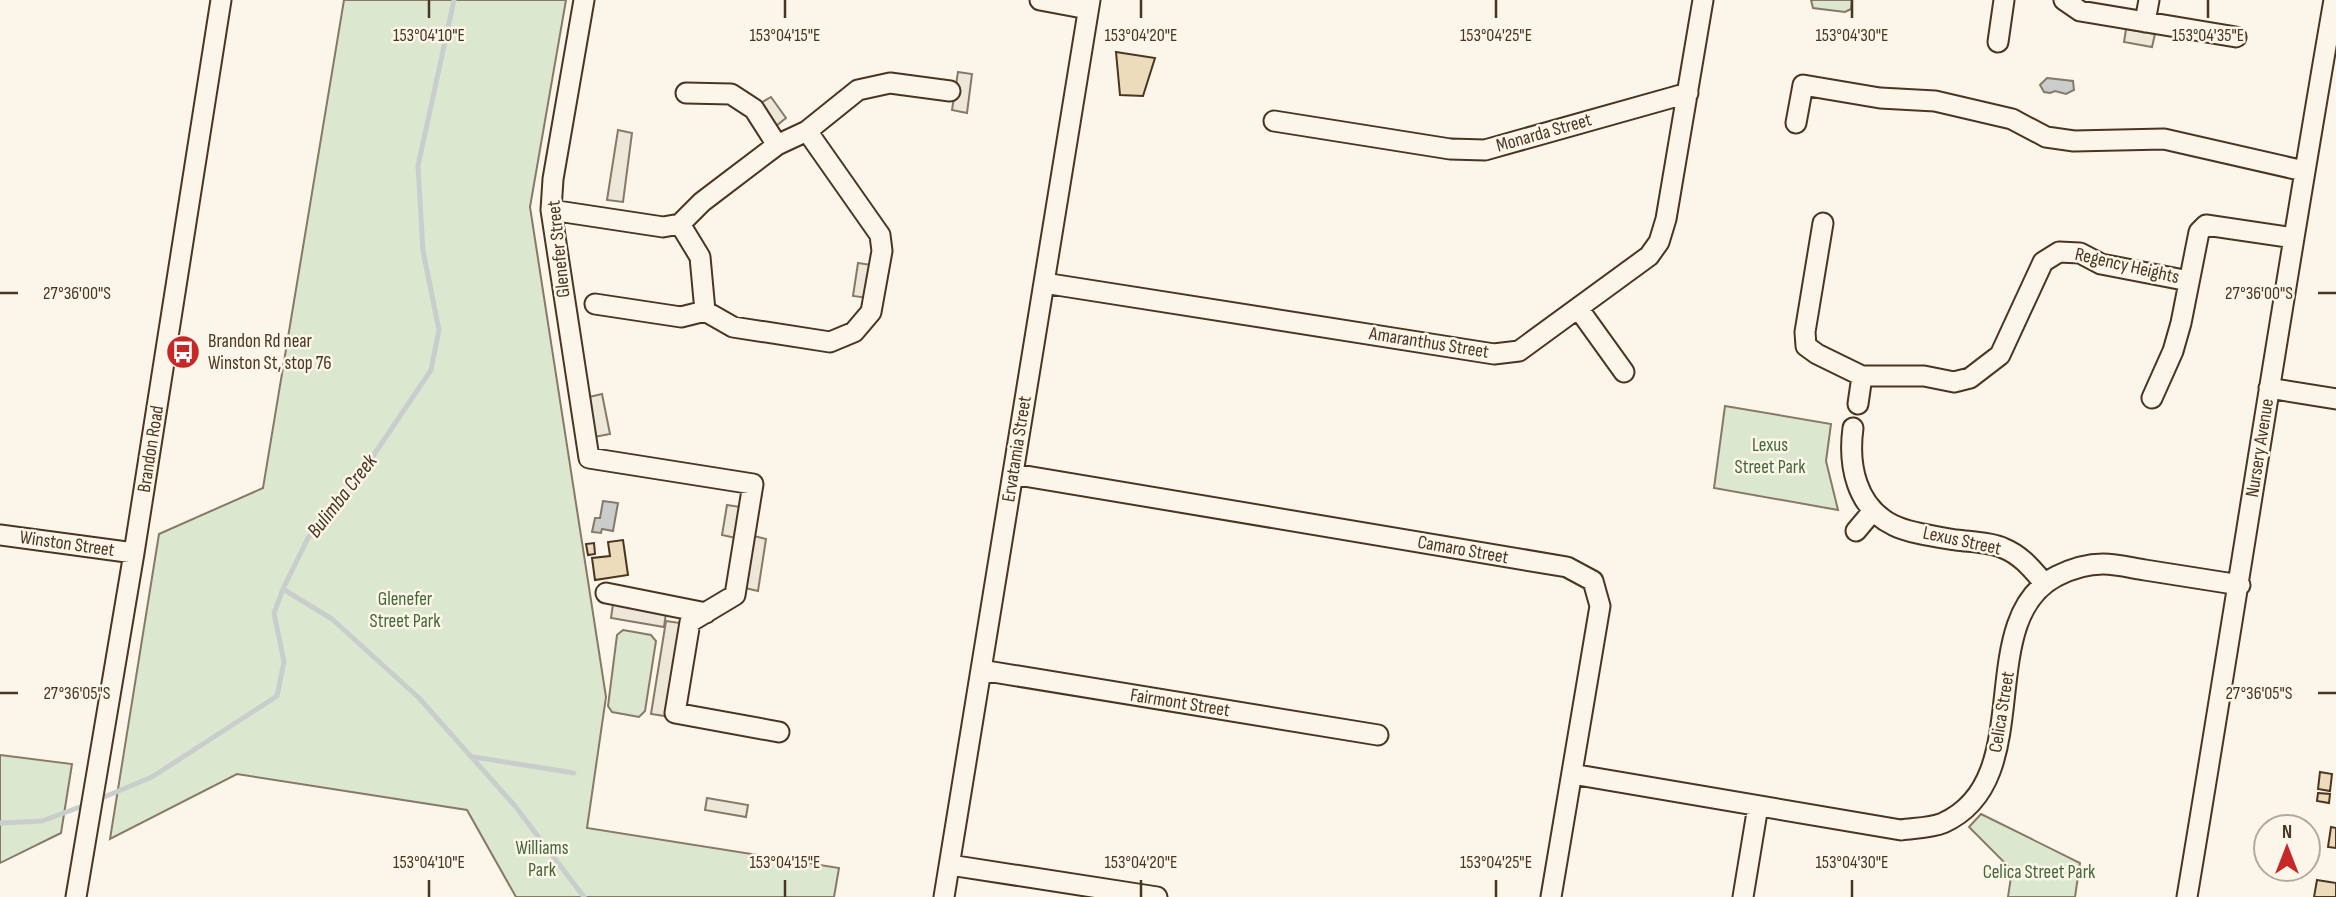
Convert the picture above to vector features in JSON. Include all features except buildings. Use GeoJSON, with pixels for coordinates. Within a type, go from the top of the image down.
{"type":"FeatureCollection","features":[{"type":"Feature","properties":{"kind":"street","name":"Brandon Road"},"geometry":{"type":"LineString","coordinates":[[76,897],[134,553],[221,0]]}},
{"type":"Feature","properties":{"kind":"street","name":"Glenefer Street"},"geometry":{"type":"LineString","coordinates":[[584,0],[553,179],[551,210],[589,458],[753,484],[735,595],[706,612]]}},
{"type":"Feature","properties":{"kind":"street"},"geometry":{"type":"LineString","coordinates":[[1040,0],[1089,4]]}},
{"type":"Feature","properties":{"kind":"street","name":"Amaranthus Street"},"geometry":{"type":"LineString","coordinates":[[1044,283],[1494,354],[1520,351],[1649,256],[1659,242],[1666,219],[1703,0]]}},
{"type":"Feature","properties":{"kind":"street"},"geometry":{"type":"LineString","coordinates":[[1998,42],[2004,0]]}},
{"type":"Feature","properties":{"kind":"street"},"geometry":{"type":"LineString","coordinates":[[2064,0],[2080,11],[2236,37]]}},
{"type":"Feature","properties":{"kind":"street"},"geometry":{"type":"LineString","coordinates":[[2145,22],[2149,0]]}},
{"type":"Feature","properties":{"kind":"street","name":"Nursery Avenue"},"geometry":{"type":"LineString","coordinates":[[2187,897],[2334,0]]}},
{"type":"Feature","properties":{"kind":"street","name":"Ervatamia Street"},"geometry":{"type":"LineString","coordinates":[[944,897],[1089,4]]}},
{"type":"Feature","properties":{"kind":"street"},"geometry":{"type":"LineString","coordinates":[[551,210],[663,227],[680,224],[702,202],[777,145],[807,131],[858,90],[890,83],[950,91]]}},
{"type":"Feature","properties":{"kind":"street"},"geometry":{"type":"LineString","coordinates":[[1797,123],[1803,85],[1880,98],[1935,102],[2012,119],[2046,137],[2074,141],[2164,139],[2304,171]]}},
{"type":"Feature","properties":{"kind":"street"},"geometry":{"type":"LineString","coordinates":[[686,93],[731,94],[754,109],[777,145]]}},
{"type":"Feature","properties":{"kind":"street","name":"Monarda Street"},"geometry":{"type":"LineString","coordinates":[[1274,121],[1450,149],[1485,150],[1688,93]]}},
{"type":"Feature","properties":{"kind":"street"},"geometry":{"type":"LineString","coordinates":[[595,304],[681,317],[705,311],[733,327],[830,342],[853,332],[872,312],[882,251],[880,235],[807,131]]}},
{"type":"Feature","properties":{"kind":"street","name":"Regency Heights"},"geometry":{"type":"LineString","coordinates":[[1823,223],[1805,332],[1806,346],[1862,376],[1924,376],[1954,382],[1970,378],[2000,355],[2043,262],[2059,252],[2080,253],[2101,264],[2189,281]]}},
{"type":"Feature","properties":{"kind":"street"},"geometry":{"type":"LineString","coordinates":[[680,224],[700,257],[705,311]]}},
{"type":"Feature","properties":{"kind":"street","name":"Regency Heights"},"geometry":{"type":"LineString","coordinates":[[2152,398],[2173,351],[2181,324],[2199,232],[2206,225],[2294,238]]}},
{"type":"Feature","properties":{"kind":"street"},"geometry":{"type":"LineString","coordinates":[[1578,308],[1624,372]]}},
{"type":"Feature","properties":{"kind":"street"},"geometry":{"type":"LineString","coordinates":[[1858,404],[1862,376]]}},
{"type":"Feature","properties":{"kind":"street"},"geometry":{"type":"LineString","coordinates":[[2269,388],[2336,399]]}},
{"type":"Feature","properties":{"kind":"street"},"geometry":{"type":"LineString","coordinates":[[1853,428],[1850,452],[1856,485],[1872,512],[1856,531]]}},
{"type":"Feature","properties":{"kind":"street","name":"Camaro Street"},"geometry":{"type":"LineString","coordinates":[[1013,474],[1567,567],[1593,581],[1600,606],[1551,897]]}},
{"type":"Feature","properties":{"kind":"street","name":"Lexus Street"},"geometry":{"type":"LineString","coordinates":[[1872,512],[1894,526],[1943,538],[2001,547],[2021,558],[2044,583]]}},
{"type":"Feature","properties":{"kind":"street","name":"Winston Street"},"geometry":{"type":"LineString","coordinates":[[0,535],[134,553]]}},
{"type":"Feature","properties":{"kind":"street","name":"Celica Street"},"geometry":{"type":"LineString","coordinates":[[1572,774],[1901,830],[1941,824],[1963,810],[1984,787],[1996,756],[2014,636],[2024,610],[2044,583],[2071,569],[2103,564],[2239,585]]}},
{"type":"Feature","properties":{"kind":"street"},"geometry":{"type":"LineString","coordinates":[[606,593],[706,612]]}},
{"type":"Feature","properties":{"kind":"street"},"geometry":{"type":"LineString","coordinates":[[706,612],[690,622],[675,713],[779,733]]}},
{"type":"Feature","properties":{"kind":"street","name":"Fairmont Street"},"geometry":{"type":"LineString","coordinates":[[981,670],[1378,735]]}},
{"type":"Feature","properties":{"kind":"street"},"geometry":{"type":"LineString","coordinates":[[1743,897],[1758,806]]}},
{"type":"Feature","properties":{"kind":"street"},"geometry":{"type":"LineString","coordinates":[[950,865],[1157,897]]}},
{"type":"Feature","properties":{"kind":"green space","name":"Glenefer Street Park"},"geometry":{"type":"Polygon","coordinates":[[[344,0],[566,0],[530,207],[606,697],[587,828],[839,868],[834,897],[516,897],[467,810],[237,774],[110,839],[159,534],[263,488],[344,0]]]}},
{"type":"Feature","properties":{"kind":"green space"},"geometry":{"type":"Polygon","coordinates":[[[1811,0],[1852,0],[1851,9],[1845,12],[1813,8],[1811,0]]]}},
{"type":"Feature","properties":{"kind":"green space","name":"Lexus Street Park"},"geometry":{"type":"Polygon","coordinates":[[[1725,406],[1831,424],[1826,461],[1838,510],[1714,488],[1725,406]]]}},
{"type":"Feature","properties":{"kind":"green space"},"geometry":{"type":"Polygon","coordinates":[[[623,630],[651,635],[656,641],[645,711],[639,717],[612,712],[608,706],[617,635],[623,630]]]}},
{"type":"Feature","properties":{"kind":"green space"},"geometry":{"type":"Polygon","coordinates":[[[0,755],[72,764],[61,833],[0,863],[0,755]]]}},
{"type":"Feature","properties":{"kind":"green space","name":"Celica Street Park"},"geometry":{"type":"Polygon","coordinates":[[[1981,814],[2080,863],[2075,897],[2008,897],[2012,870],[1969,827],[1981,814]]]}},
{"type":"Feature","properties":{"kind":"shaded area"},"geometry":{"type":"Polygon","coordinates":[[[2126,29],[2155,34],[2152,47],[2124,42],[2126,29]]]}},
{"type":"Feature","properties":{"kind":"shaded area"},"geometry":{"type":"Polygon","coordinates":[[[958,72],[972,74],[967,113],[952,110],[958,72]]]}},
{"type":"Feature","properties":{"kind":"shaded area"},"geometry":{"type":"Polygon","coordinates":[[[2047,78],[2073,81],[2074,90],[2066,94],[2044,92],[2040,85],[2047,78]]]}},
{"type":"Feature","properties":{"kind":"shaded area"},"geometry":{"type":"Polygon","coordinates":[[[771,97],[786,118],[776,126],[759,104],[771,97]]]}},
{"type":"Feature","properties":{"kind":"shaded area"},"geometry":{"type":"Polygon","coordinates":[[[618,130],[632,133],[623,202],[607,200],[618,130]]]}},
{"type":"Feature","properties":{"kind":"shaded area"},"geometry":{"type":"Polygon","coordinates":[[[858,263],[872,265],[868,298],[853,296],[858,263]]]}},
{"type":"Feature","properties":{"kind":"shaded area"},"geometry":{"type":"Polygon","coordinates":[[[602,394],[610,434],[594,437],[589,397],[602,394]]]}},
{"type":"Feature","properties":{"kind":"shaded area"},"geometry":{"type":"Polygon","coordinates":[[[603,501],[618,503],[613,531],[602,529],[601,533],[592,532],[595,518],[600,518],[603,501]]]}},
{"type":"Feature","properties":{"kind":"shaded area"},"geometry":{"type":"Polygon","coordinates":[[[727,505],[741,507],[736,538],[722,535],[727,505]]]}},
{"type":"Feature","properties":{"kind":"shaded area"},"geometry":{"type":"Polygon","coordinates":[[[754,536],[766,539],[758,591],[745,588],[754,536]]]}},
{"type":"Feature","properties":{"kind":"shaded area"},"geometry":{"type":"Polygon","coordinates":[[[613,604],[666,613],[664,627],[611,618],[613,604]]]}},
{"type":"Feature","properties":{"kind":"shaded area"},"geometry":{"type":"Polygon","coordinates":[[[666,621],[680,623],[665,716],[651,714],[666,621]]]}},
{"type":"Feature","properties":{"kind":"shaded area"},"geometry":{"type":"Polygon","coordinates":[[[707,798],[748,805],[746,817],[705,810],[707,798]]]}},
{"type":"Feature","properties":{"kind":"waterway","name":"Bulimba Creek"},"geometry":{"type":"LineString","coordinates":[[97,800],[152,777],[277,696],[284,662],[274,613],[283,589],[308,538],[363,471],[431,370],[439,330],[423,251],[418,166],[454,0]]}},
{"type":"Feature","properties":{"kind":"waterway"},"geometry":{"type":"LineString","coordinates":[[283,589],[332,619],[419,698],[515,806],[584,897]]}},
{"type":"Feature","properties":{"kind":"waterway"},"geometry":{"type":"LineString","coordinates":[[474,757],[574,773]]}},
{"type":"Feature","properties":{"kind":"waterway","name":"Bulimba Creek"},"geometry":{"type":"LineString","coordinates":[[0,823],[42,821],[88,804]]}},
{"type":"Feature","properties":{"kind":"place","name":"Brandon Rd near Winston St, stop 76"},"geometry":{"type":"Point","coordinates":[183,352]}},
{"type":"Feature","properties":{"kind":"park label","name":"Williams Park"},"geometry":{"type":"Point","coordinates":[542,859]}}]}
